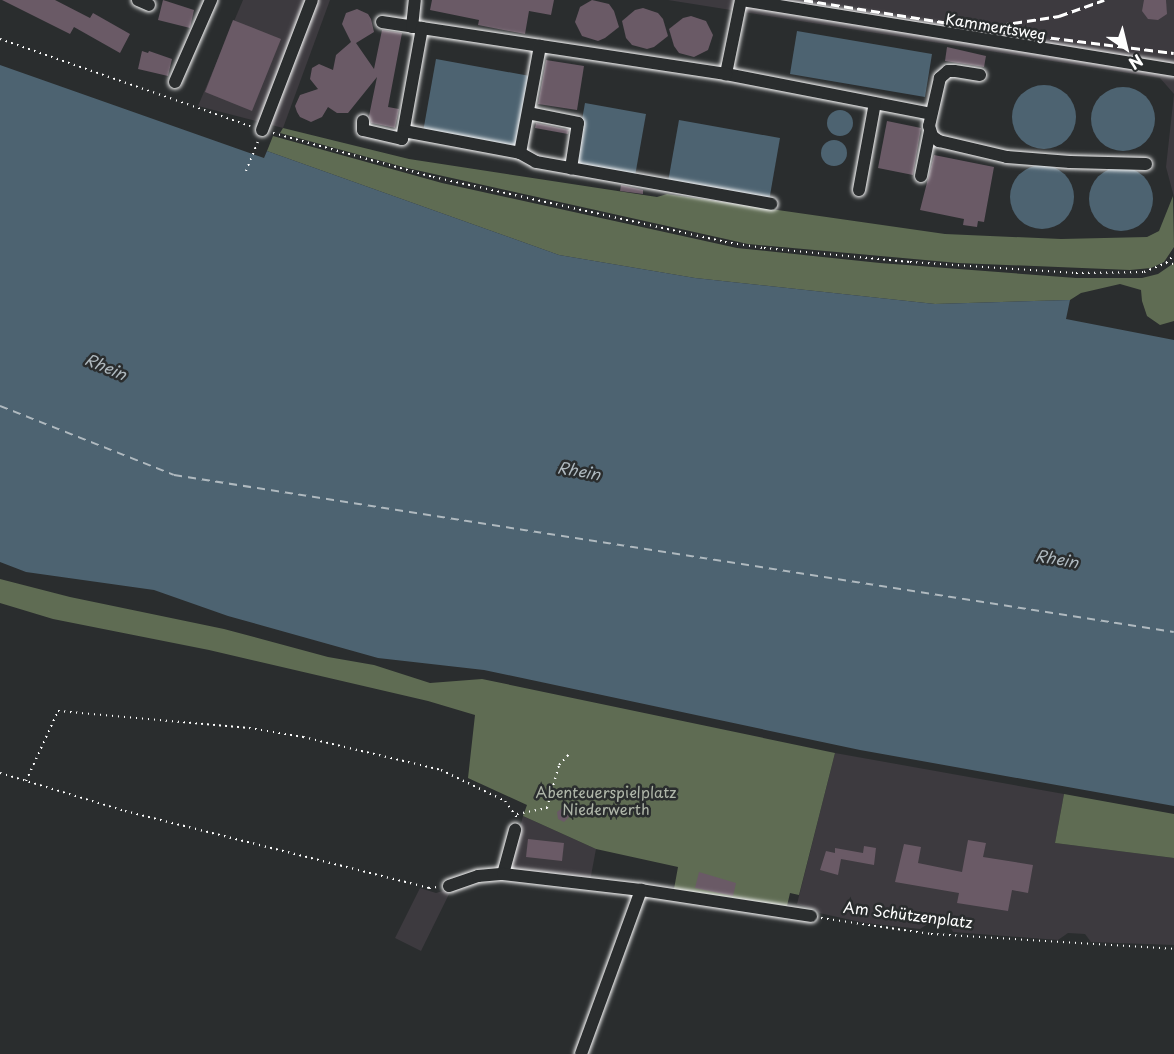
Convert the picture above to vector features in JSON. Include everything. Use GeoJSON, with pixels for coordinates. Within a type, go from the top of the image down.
{"type":"FeatureCollection","features":[{"type":"Feature","properties":{"kind":"street"},"geometry":{"type":"LineString","coordinates":[[175,82],[211,0]]}},
{"type":"Feature","properties":{"kind":"street"},"geometry":{"type":"LineString","coordinates":[[262,130],[312,0]]}},
{"type":"Feature","properties":{"kind":"street"},"geometry":{"type":"LineString","coordinates":[[363,121],[363,130],[402,139],[416,28],[415,0]]}},
{"type":"Feature","properties":{"kind":"street"},"geometry":{"type":"LineString","coordinates":[[726,74],[741,0]]}},
{"type":"Feature","properties":{"kind":"street","name":"Kammertsweg"},"geometry":{"type":"LineString","coordinates":[[741,0],[1174,70]]}},
{"type":"Feature","properties":{"kind":"street"},"geometry":{"type":"LineString","coordinates":[[382,22],[726,74],[931,114]]}},
{"type":"Feature","properties":{"kind":"street"},"geometry":{"type":"LineString","coordinates":[[520,153],[540,46]]}},
{"type":"Feature","properties":{"kind":"street"},"geometry":{"type":"LineString","coordinates":[[921,176],[931,114],[940,78],[948,71],[980,75]]}},
{"type":"Feature","properties":{"kind":"street"},"geometry":{"type":"LineString","coordinates":[[859,190],[875,103]]}},
{"type":"Feature","properties":{"kind":"street"},"geometry":{"type":"LineString","coordinates":[[528,113],[578,123],[571,168]]}},
{"type":"Feature","properties":{"kind":"street"},"geometry":{"type":"LineString","coordinates":[[404,131],[520,153],[536,162],[771,204]]}},
{"type":"Feature","properties":{"kind":"street"},"geometry":{"type":"LineString","coordinates":[[930,131],[939,141],[1007,157],[1070,162],[1146,164]]}},
{"type":"Feature","properties":{"kind":"street"},"geometry":{"type":"LineString","coordinates":[[503,874],[515,830]]}},
{"type":"Feature","properties":{"kind":"street"},"geometry":{"type":"LineString","coordinates":[[448,886],[478,876],[503,874],[641,890],[811,916]]}},
{"type":"Feature","properties":{"kind":"street"},"geometry":{"type":"LineString","coordinates":[[581,1054],[641,890]]}},
{"type":"Feature","properties":{"kind":"path"},"geometry":{"type":"LineString","coordinates":[[0,39],[262,130],[433,177],[725,242],[910,262],[1076,273],[1143,273],[1166,263],[1174,255]]}},
{"type":"Feature","properties":{"kind":"path"},"geometry":{"type":"LineString","coordinates":[[246,171],[262,130]]}},
{"type":"Feature","properties":{"kind":"path"},"geometry":{"type":"LineString","coordinates":[[1166,263],[1174,264]]}},
{"type":"Feature","properties":{"kind":"path"},"geometry":{"type":"LineString","coordinates":[[26,782],[58,711],[249,728],[303,737],[441,770],[505,801],[517,814],[515,830]]}},
{"type":"Feature","properties":{"kind":"path"},"geometry":{"type":"LineString","coordinates":[[517,814],[547,808],[560,765],[570,753]]}},
{"type":"Feature","properties":{"kind":"path"},"geometry":{"type":"LineString","coordinates":[[0,773],[125,811],[429,888],[448,886]]}},
{"type":"Feature","properties":{"kind":"path","name":"Am Schützenplatz"},"geometry":{"type":"LineString","coordinates":[[811,916],[931,934],[1174,949]]}},
{"type":"Feature","properties":{"kind":"shaded area"},"geometry":{"type":"Polygon","coordinates":[[[243,0],[330,0],[283,128],[198,106],[243,0]]]}},
{"type":"Feature","properties":{"kind":"shaded area"},"geometry":{"type":"Polygon","coordinates":[[[668,0],[1174,0],[1174,94],[1160,78],[668,0]]]}},
{"type":"Feature","properties":{"kind":"shaded area"},"geometry":{"type":"Polygon","coordinates":[[[1174,94],[1174,197],[1166,167],[1174,94]]]}},
{"type":"Feature","properties":{"kind":"shaded area"},"geometry":{"type":"Polygon","coordinates":[[[835,753],[1064,794],[1055,843],[1174,858],[1174,945],[1091,942],[1085,934],[1068,933],[1058,940],[953,932],[948,923],[931,922],[920,929],[865,923],[819,913],[817,910],[797,904],[835,753]]]}},
{"type":"Feature","properties":{"kind":"shaded area"},"geometry":{"type":"Polygon","coordinates":[[[523,816],[596,849],[590,881],[515,872],[510,865],[523,816]]]}},
{"type":"Feature","properties":{"kind":"shaded area"},"geometry":{"type":"Polygon","coordinates":[[[420,888],[436,893],[452,888],[421,951],[395,938],[420,888]]]}},
{"type":"Feature","properties":{"kind":"green space"},"geometry":{"type":"Polygon","coordinates":[[[283,128],[409,159],[657,197],[667,194],[945,234],[1061,239],[1147,237],[1159,231],[1173,196],[1174,247],[1164,262],[1151,268],[1130,270],[958,263],[748,244],[407,168],[280,133],[283,128]]]}},
{"type":"Feature","properties":{"kind":"green space"},"geometry":{"type":"Polygon","coordinates":[[[273,136],[442,183],[737,248],[880,263],[1076,278],[1142,278],[1158,274],[1174,263],[1174,321],[1160,325],[1147,316],[1141,290],[1120,284],[1081,293],[1070,300],[935,304],[695,278],[559,255],[267,151],[273,136]]]}},
{"type":"Feature","properties":{"kind":"green space","name":"Abenteuerspielplatz Niederwerth"},"geometry":{"type":"Polygon","coordinates":[[[0,579],[70,597],[224,629],[328,657],[374,665],[430,683],[482,679],[835,753],[799,895],[790,893],[787,906],[674,889],[678,867],[596,849],[523,816],[527,805],[468,778],[475,715],[428,701],[209,650],[53,619],[0,603],[0,579]]]}},
{"type":"Feature","properties":{"kind":"green space"},"geometry":{"type":"Polygon","coordinates":[[[1064,794],[1174,814],[1174,858],[1055,843],[1064,794]]]}},
{"type":"Feature","properties":{"kind":"water"},"geometry":{"type":"Polygon","coordinates":[[[797,31],[932,54],[925,97],[790,74],[797,31]]]}},
{"type":"Feature","properties":{"kind":"water"},"geometry":{"type":"Polygon","coordinates":[[[436,59],[530,76],[517,149],[423,132],[436,59]]]}},
{"type":"Feature","properties":{"kind":"water","name":"Rhein"},"geometry":{"type":"Polygon","coordinates":[[[0,65],[264,158],[267,151],[559,255],[695,278],[935,304],[1070,300],[1066,319],[1174,340],[1174,806],[860,750],[484,670],[378,658],[228,616],[154,590],[26,572],[0,562],[0,65]]]}},
{"type":"Feature","properties":{"kind":"water"},"geometry":{"type":"Polygon","coordinates":[[[1038,85],[1050,85],[1067,94],[1074,105],[1076,117],[1074,129],[1067,140],[1050,149],[1038,149],[1026,144],[1017,135],[1012,123],[1012,111],[1017,99],[1026,90],[1038,85]]]}},
{"type":"Feature","properties":{"kind":"water"},"geometry":{"type":"Polygon","coordinates":[[[1117,87],[1129,87],[1146,96],[1153,107],[1155,119],[1153,131],[1146,142],[1129,151],[1117,151],[1105,146],[1096,137],[1091,125],[1091,113],[1096,101],[1105,92],[1117,87]]]}},
{"type":"Feature","properties":{"kind":"water"},"geometry":{"type":"Polygon","coordinates":[[[585,103],[646,114],[635,176],[574,165],[585,103]]]}},
{"type":"Feature","properties":{"kind":"water"},"geometry":{"type":"Polygon","coordinates":[[[840,110],[849,114],[853,123],[849,132],[840,136],[831,132],[827,123],[831,114],[840,110]]]}},
{"type":"Feature","properties":{"kind":"water"},"geometry":{"type":"Polygon","coordinates":[[[679,120],[780,138],[769,201],[668,182],[679,120]]]}},
{"type":"Feature","properties":{"kind":"water"},"geometry":{"type":"Polygon","coordinates":[[[834,140],[843,144],[847,153],[843,162],[834,166],[825,162],[821,153],[825,144],[834,140]]]}},
{"type":"Feature","properties":{"kind":"water"},"geometry":{"type":"Polygon","coordinates":[[[1036,165],[1048,165],[1065,174],[1072,185],[1074,197],[1072,209],[1065,220],[1048,229],[1036,229],[1024,224],[1015,215],[1010,203],[1010,191],[1015,179],[1024,170],[1036,165]]]}},
{"type":"Feature","properties":{"kind":"water"},"geometry":{"type":"Polygon","coordinates":[[[1115,167],[1127,167],[1144,176],[1151,187],[1153,199],[1151,211],[1144,222],[1127,231],[1115,231],[1103,226],[1094,217],[1089,205],[1089,193],[1094,181],[1103,172],[1115,167]]]}},
{"type":"Feature","properties":{"kind":"building"},"geometry":{"type":"Polygon","coordinates":[[[2,0],[55,0],[90,18],[93,13],[130,34],[120,53],[74,27],[70,34],[2,0]]]}},
{"type":"Feature","properties":{"kind":"building"},"geometry":{"type":"Polygon","coordinates":[[[163,0],[194,10],[190,28],[158,20],[163,0]]]}},
{"type":"Feature","properties":{"kind":"building"},"geometry":{"type":"Polygon","coordinates":[[[432,0],[554,0],[551,15],[529,11],[525,34],[478,25],[479,20],[430,10],[432,0]]]}},
{"type":"Feature","properties":{"kind":"building"},"geometry":{"type":"Polygon","coordinates":[[[592,0],[609,4],[619,27],[598,41],[582,36],[575,22],[580,7],[592,0]]]}},
{"type":"Feature","properties":{"kind":"building"},"geometry":{"type":"Polygon","coordinates":[[[1144,0],[1166,0],[1167,14],[1158,20],[1148,19],[1142,11],[1144,0]]]}},
{"type":"Feature","properties":{"kind":"building"},"geometry":{"type":"Polygon","coordinates":[[[643,8],[658,13],[663,19],[668,36],[654,47],[647,49],[632,45],[626,38],[622,21],[635,10],[643,8]]]}},
{"type":"Feature","properties":{"kind":"building"},"geometry":{"type":"Polygon","coordinates":[[[357,9],[368,14],[371,19],[374,32],[356,43],[374,69],[382,30],[402,33],[388,107],[399,109],[395,128],[371,123],[369,116],[377,77],[348,113],[337,113],[328,107],[322,117],[311,122],[300,117],[295,106],[300,95],[318,89],[310,79],[312,68],[319,64],[333,70],[336,55],[351,42],[342,24],[346,13],[357,9]]]}},
{"type":"Feature","properties":{"kind":"building"},"geometry":{"type":"Polygon","coordinates":[[[691,16],[706,21],[713,35],[708,50],[694,57],[679,53],[674,46],[669,29],[683,18],[691,16]]]}},
{"type":"Feature","properties":{"kind":"building"},"geometry":{"type":"Polygon","coordinates":[[[233,20],[281,39],[252,111],[205,92],[233,20]]]}},
{"type":"Feature","properties":{"kind":"building"},"geometry":{"type":"Polygon","coordinates":[[[947,47],[986,56],[984,67],[945,61],[947,47]]]}},
{"type":"Feature","properties":{"kind":"building"},"geometry":{"type":"Polygon","coordinates":[[[142,51],[148,53],[149,51],[172,59],[168,76],[138,69],[142,51]]]}},
{"type":"Feature","properties":{"kind":"building"},"geometry":{"type":"Polygon","coordinates":[[[546,60],[584,66],[577,110],[538,104],[546,60]]]}},
{"type":"Feature","properties":{"kind":"building"},"geometry":{"type":"Polygon","coordinates":[[[887,121],[921,128],[913,175],[878,168],[887,121]]]}},
{"type":"Feature","properties":{"kind":"building"},"geometry":{"type":"Polygon","coordinates":[[[536,123],[569,130],[568,134],[535,128],[536,123]]]}},
{"type":"Feature","properties":{"kind":"building"},"geometry":{"type":"Polygon","coordinates":[[[934,155],[994,167],[984,222],[978,221],[977,227],[963,225],[964,219],[920,210],[934,155]]]}},
{"type":"Feature","properties":{"kind":"building"},"geometry":{"type":"Polygon","coordinates":[[[621,185],[643,190],[643,194],[620,191],[621,185]]]}},
{"type":"Feature","properties":{"kind":"building"},"geometry":{"type":"Polygon","coordinates":[[[562,808],[568,810],[569,817],[564,822],[558,819],[557,812],[562,808]]]}},
{"type":"Feature","properties":{"kind":"building"},"geometry":{"type":"Polygon","coordinates":[[[528,839],[564,843],[562,861],[526,857],[528,839]]]}},
{"type":"Feature","properties":{"kind":"building"},"geometry":{"type":"Polygon","coordinates":[[[968,840],[986,843],[983,857],[1033,865],[1028,893],[1012,890],[1008,911],[957,903],[959,893],[895,882],[904,844],[921,847],[918,863],[962,872],[968,840]]]}},
{"type":"Feature","properties":{"kind":"building"},"geometry":{"type":"Polygon","coordinates":[[[864,846],[876,848],[874,865],[841,859],[838,875],[820,870],[826,851],[835,853],[835,848],[863,853],[864,846]]]}},
{"type":"Feature","properties":{"kind":"building"},"geometry":{"type":"Polygon","coordinates":[[[699,872],[736,883],[733,896],[695,888],[699,872]]]}},
{"type":"Feature","properties":{"kind":"ferry route"},"geometry":{"type":"LineString","coordinates":[[0,406],[174,475],[1174,632]]}},
{"type":"Feature","properties":{"kind":"railway"},"geometry":{"type":"LineString","coordinates":[[804,0],[950,23],[1000,25],[1059,16],[1104,0]]}},
{"type":"Feature","properties":{"kind":"railway"},"geometry":{"type":"LineString","coordinates":[[997,31],[1174,53]]}}]}
